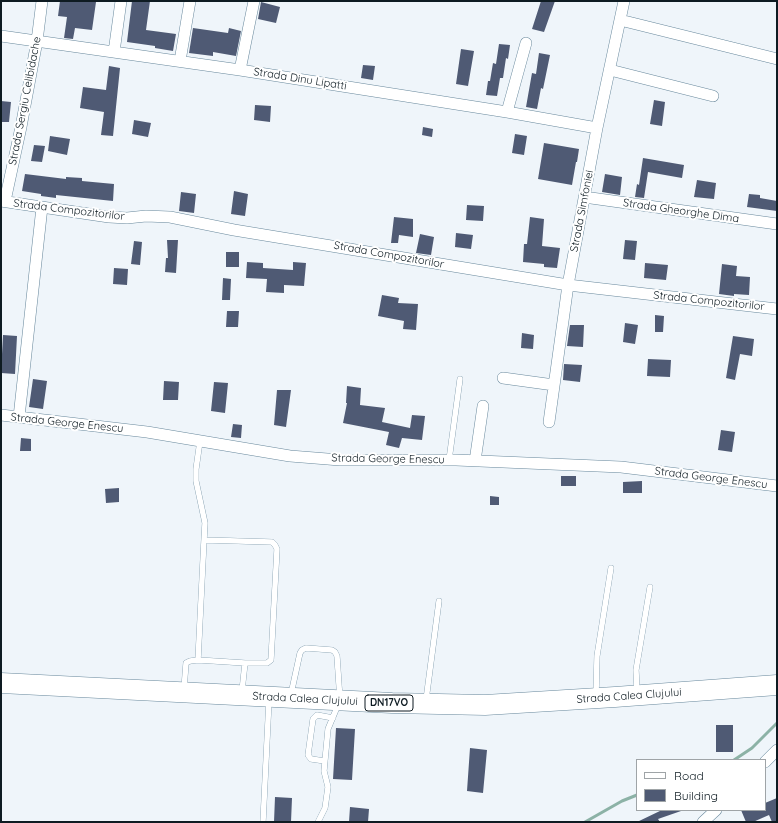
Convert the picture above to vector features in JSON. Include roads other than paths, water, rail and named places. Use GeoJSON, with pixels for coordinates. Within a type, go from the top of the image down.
{"type":"FeatureCollection","features":[{"type":"Feature","properties":{"kind":"highway","name":"Strada Calea Clujului"},"geometry":{"type":"LineString","coordinates":[[1,683],[290,698],[336,709],[426,705],[485,705],[637,696],[777,685]]}},
{"type":"Feature","properties":{"kind":"street","name":"Strada Sergiu Celibidache"},"geometry":{"type":"LineString","coordinates":[[3,201],[21,127],[37,41],[42,1]]}},
{"type":"Feature","properties":{"kind":"street"},"geometry":{"type":"LineString","coordinates":[[114,52],[121,1]]}},
{"type":"Feature","properties":{"kind":"street"},"geometry":{"type":"LineString","coordinates":[[180,61],[190,1]]}},
{"type":"Feature","properties":{"kind":"street"},"geometry":{"type":"LineString","coordinates":[[240,70],[254,1]]}},
{"type":"Feature","properties":{"kind":"street","name":"Strada Simfoniei"},"geometry":{"type":"LineString","coordinates":[[549,422],[568,286],[597,128],[624,1]]}},
{"type":"Feature","properties":{"kind":"street"},"geometry":{"type":"LineString","coordinates":[[620,20],[777,59]]}},
{"type":"Feature","properties":{"kind":"street","name":"Strada Dinu Lipatti"},"geometry":{"type":"LineString","coordinates":[[1,36],[240,70],[507,112],[597,128]]}},
{"type":"Feature","properties":{"kind":"street"},"geometry":{"type":"LineString","coordinates":[[507,112],[526,43]]}},
{"type":"Feature","properties":{"kind":"street"},"geometry":{"type":"LineString","coordinates":[[610,70],[713,96]]}},
{"type":"Feature","properties":{"kind":"street","name":"Strada Gheorghe Dima"},"geometry":{"type":"LineString","coordinates":[[584,197],[777,224]]}},
{"type":"Feature","properties":{"kind":"street","name":"Strada Compozitorilor"},"geometry":{"type":"LineString","coordinates":[[3,201],[109,217],[170,217],[234,230],[568,286],[777,309]]}},
{"type":"Feature","properties":{"kind":"street"},"geometry":{"type":"LineString","coordinates":[[19,417],[42,207]]}},
{"type":"Feature","properties":{"kind":"street"},"geometry":{"type":"LineString","coordinates":[[503,378],[554,385]]}},
{"type":"Feature","properties":{"kind":"street"},"geometry":{"type":"LineString","coordinates":[[475,461],[483,406]]}},
{"type":"Feature","properties":{"kind":"street","name":"Strada George Enescu"},"geometry":{"type":"LineString","coordinates":[[1,415],[147,432],[290,456],[340,460],[449,460],[621,467],[777,486]]}},
{"type":"Feature","properties":{"kind":"street"},"geometry":{"type":"LineString","coordinates":[[766,761],[777,750]]}},
{"type":"Feature","properties":{"kind":"street"},"geometry":{"type":"LineString","coordinates":[[703,822],[715,811]]}},
{"type":"Feature","properties":{"kind":"lane"},"geometry":{"type":"LineString","coordinates":[[449,460],[460,379]]}},
{"type":"Feature","properties":{"kind":"lane"},"geometry":{"type":"LineString","coordinates":[[198,660],[206,523],[196,481],[200,441]]}},
{"type":"Feature","properties":{"kind":"lane"},"geometry":{"type":"LineString","coordinates":[[183,693],[186,663],[190,661],[198,660],[267,663],[271,660],[277,549],[275,545],[272,542],[204,540]]}},
{"type":"Feature","properties":{"kind":"lane"},"geometry":{"type":"LineString","coordinates":[[596,698],[597,656],[611,568]]}},
{"type":"Feature","properties":{"kind":"lane"},"geometry":{"type":"LineString","coordinates":[[637,696],[636,670],[650,586]]}},
{"type":"Feature","properties":{"kind":"lane"},"geometry":{"type":"LineString","coordinates":[[426,705],[439,602]]}},
{"type":"Feature","properties":{"kind":"lane"},"geometry":{"type":"LineString","coordinates":[[290,698],[300,653],[302,650],[306,648],[332,650],[335,652],[337,656],[336,709],[328,729],[324,771],[328,787],[325,808],[318,822]]}},
{"type":"Feature","properties":{"kind":"lane"},"geometry":{"type":"LineString","coordinates":[[242,696],[245,663]]}},
{"type":"Feature","properties":{"kind":"lane"},"geometry":{"type":"LineString","coordinates":[[263,822],[269,697]]}},
{"type":"Feature","properties":{"kind":"lane"},"geometry":{"type":"LineString","coordinates":[[326,761],[311,759],[308,755],[313,719],[317,715],[336,709]]}},
{"type":"Feature","properties":{"kind":"waterway"},"geometry":{"type":"LineString","coordinates":[[736,759],[752,748],[777,723]]}},
{"type":"Feature","properties":{"kind":"waterway"},"geometry":{"type":"LineString","coordinates":[[585,822],[622,801],[636,795]]}}]}
